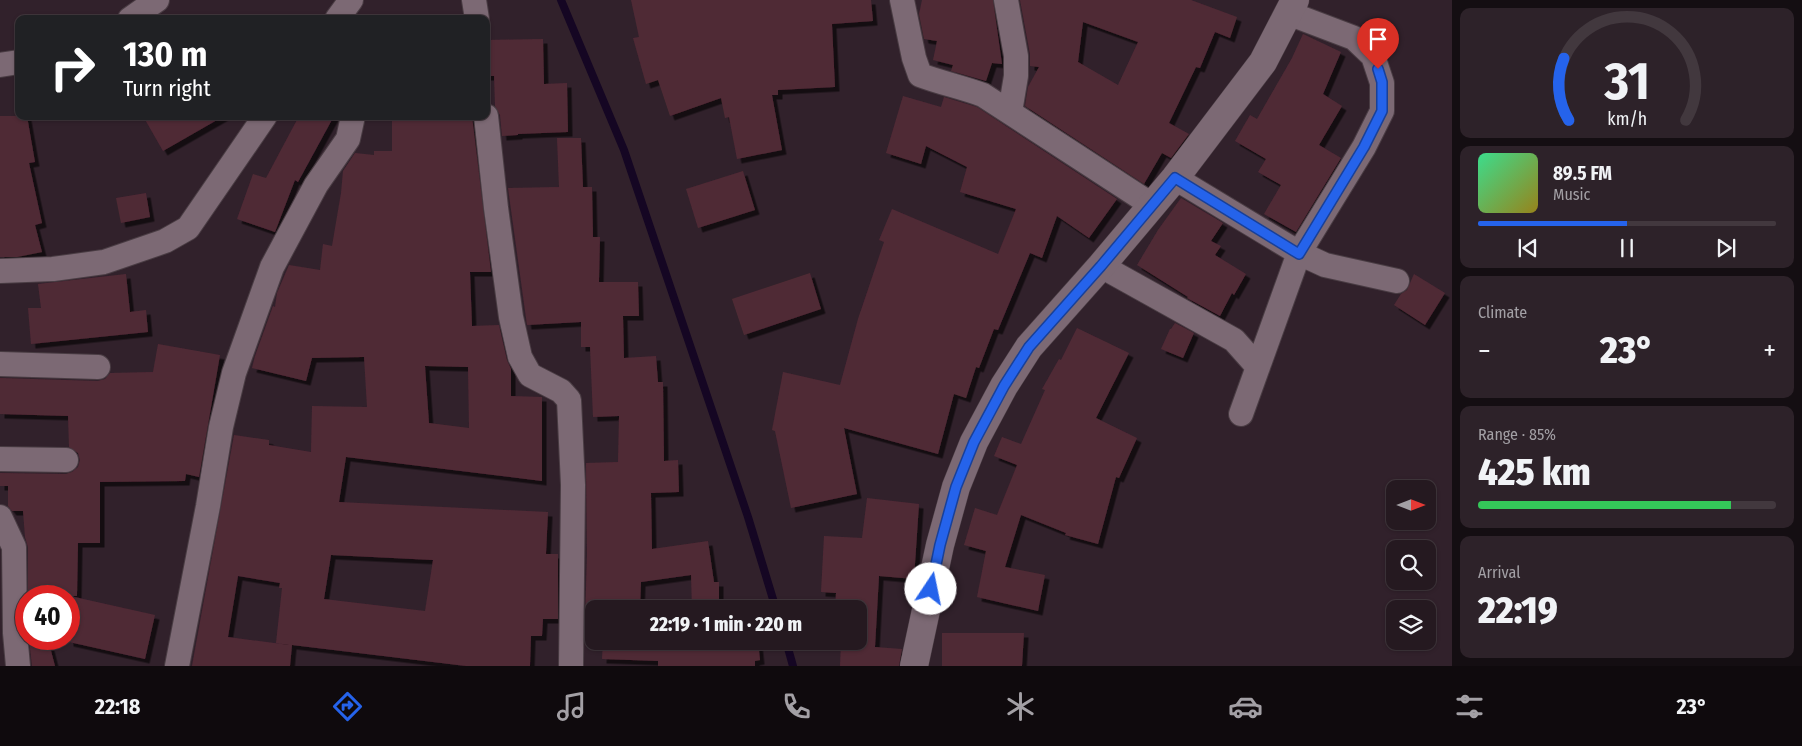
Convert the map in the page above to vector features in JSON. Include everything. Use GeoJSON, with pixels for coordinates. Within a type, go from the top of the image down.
{"type":"FeatureCollection","features":[{"type":"Feature","properties":{"kind":"street"},"geometry":{"type":"LineString","coordinates":[[136,15],[157,0]]}},
{"type":"Feature","properties":{"kind":"street"},"geometry":{"type":"LineString","coordinates":[[339,15],[351,0]]}},
{"type":"Feature","properties":{"kind":"street"},"geometry":{"type":"LineString","coordinates":[[474,0],[476,15]]}},
{"type":"Feature","properties":{"kind":"street"},"geometry":{"type":"LineString","coordinates":[[902,0],[914,58],[920,75],[983,95],[1152,205]]}},
{"type":"Feature","properties":{"kind":"street"},"geometry":{"type":"LineString","coordinates":[[1006,0],[1016,56],[1016,76],[1010,112]]}},
{"type":"Feature","properties":{"kind":"street"},"geometry":{"type":"LineString","coordinates":[[914,666],[940,545],[956,487],[974,442],[1004,386],[1029,347],[1101,266],[1175,178],[1263,62],[1291,6],[1354,38],[1373,56],[1382,82],[1382,111],[1364,147],[1299,254],[1241,414]]}},
{"type":"Feature","properties":{"kind":"street"},"geometry":{"type":"LineString","coordinates":[[0,66],[15,63]]}},
{"type":"Feature","properties":{"kind":"street"},"geometry":{"type":"LineString","coordinates":[[0,271],[53,269],[104,262],[165,241],[188,228],[262,120]]}},
{"type":"Feature","properties":{"kind":"street"},"geometry":{"type":"LineString","coordinates":[[177,666],[208,506],[221,427],[234,373],[272,267],[316,185],[348,139],[353,120]]}},
{"type":"Feature","properties":{"kind":"street"},"geometry":{"type":"LineString","coordinates":[[486,120],[496,208],[510,307],[520,357],[530,375],[561,391],[569,400],[573,485],[570,666]]}},
{"type":"Feature","properties":{"kind":"street"},"geometry":{"type":"LineString","coordinates":[[1175,178],[1299,254],[1325,266],[1397,280]]}},
{"type":"Feature","properties":{"kind":"street"},"geometry":{"type":"LineString","coordinates":[[1101,266],[1234,340],[1258,367]]}},
{"type":"Feature","properties":{"kind":"street"},"geometry":{"type":"LineString","coordinates":[[0,364],[98,367]]}},
{"type":"Feature","properties":{"kind":"street"},"geometry":{"type":"LineString","coordinates":[[0,459],[66,460]]}},
{"type":"Feature","properties":{"kind":"street"},"geometry":{"type":"LineString","coordinates":[[0,516],[14,547],[15,633],[18,666]]}},
{"type":"Feature","properties":{"kind":"building"},"geometry":{"type":"Polygon","coordinates":[[[631,0],[871,0],[873,21],[832,24],[835,87],[778,90],[778,95],[772,95],[782,150],[737,159],[729,117],[725,118],[721,98],[670,116],[658,80],[646,84],[633,38],[639,37],[631,0]]]}},
{"type":"Feature","properties":{"kind":"building"},"geometry":{"type":"Polygon","coordinates":[[[922,0],[993,0],[1002,64],[992,63],[986,81],[951,71],[953,65],[933,60],[937,41],[924,39],[919,14],[922,0]]]}},
{"type":"Feature","properties":{"kind":"building"},"geometry":{"type":"Polygon","coordinates":[[[1020,0],[1191,0],[1237,17],[1230,38],[1215,32],[1200,68],[1196,67],[1169,123],[1189,134],[1171,158],[1162,153],[1144,184],[1025,106],[1028,87],[1039,67],[1030,66],[1030,54],[1020,0]],[[1083,22],[1078,62],[1118,85],[1138,42],[1083,22]]]}},
{"type":"Feature","properties":{"kind":"building"},"geometry":{"type":"Polygon","coordinates":[[[1303,34],[1341,52],[1323,94],[1342,106],[1319,145],[1341,158],[1296,232],[1264,214],[1281,185],[1258,172],[1266,159],[1235,141],[1250,115],[1257,119],[1292,58],[1303,34]]]}},
{"type":"Feature","properties":{"kind":"building"},"geometry":{"type":"Polygon","coordinates":[[[543,39],[544,84],[567,83],[568,132],[502,136],[500,115],[495,106],[494,76],[490,76],[490,40],[543,39]]]}},
{"type":"Feature","properties":{"kind":"building"},"geometry":{"type":"Polygon","coordinates":[[[903,96],[941,107],[944,97],[977,107],[1117,199],[1089,238],[1057,216],[1042,258],[1030,253],[998,330],[994,329],[979,368],[976,367],[966,398],[954,394],[938,454],[844,428],[857,494],[791,508],[775,431],[772,430],[783,372],[840,385],[858,319],[884,242],[879,240],[892,209],[998,254],[1016,209],[960,192],[967,167],[926,146],[921,164],[886,153],[903,96]]]}},
{"type":"Feature","properties":{"kind":"building"},"geometry":{"type":"Polygon","coordinates":[[[0,116],[15,116],[15,120],[28,120],[35,162],[29,163],[42,223],[35,225],[42,252],[17,257],[0,257],[0,116]]]}},
{"type":"Feature","properties":{"kind":"building"},"geometry":{"type":"Polygon","coordinates":[[[145,120],[217,120],[163,151],[145,120]]]}},
{"type":"Feature","properties":{"kind":"building"},"geometry":{"type":"Polygon","coordinates":[[[297,120],[332,120],[298,182],[295,180],[275,232],[237,219],[253,174],[266,178],[297,120]]]}},
{"type":"Feature","properties":{"kind":"building"},"geometry":{"type":"Polygon","coordinates":[[[392,120],[472,120],[491,272],[470,272],[472,326],[499,325],[511,369],[511,396],[542,397],[542,481],[346,457],[339,502],[548,512],[546,554],[558,554],[558,619],[543,619],[542,636],[531,636],[530,666],[466,666],[292,645],[290,666],[192,666],[234,435],[269,440],[269,445],[311,452],[312,406],[367,407],[364,357],[312,358],[306,381],[252,368],[273,306],[275,307],[277,293],[289,265],[320,270],[323,244],[332,246],[343,171],[355,153],[374,155],[374,151],[392,151],[392,120]],[[425,366],[429,423],[469,428],[468,367],[425,366]],[[331,555],[324,599],[425,611],[433,560],[331,555]],[[238,576],[228,637],[289,645],[276,643],[282,588],[279,588],[280,583],[238,576]]]}},
{"type":"Feature","properties":{"kind":"building"},"geometry":{"type":"Polygon","coordinates":[[[557,138],[581,138],[583,187],[592,187],[593,237],[600,237],[599,282],[638,282],[639,316],[623,316],[624,358],[656,356],[658,382],[663,382],[664,461],[678,460],[679,492],[651,493],[652,549],[708,541],[714,582],[719,582],[719,600],[692,600],[691,575],[641,582],[640,600],[586,600],[586,463],[618,462],[619,416],[593,417],[590,347],[581,347],[581,322],[527,325],[508,188],[559,187],[557,138]]]}},
{"type":"Feature","properties":{"kind":"building"},"geometry":{"type":"Polygon","coordinates":[[[743,171],[755,210],[698,228],[686,189],[743,171]]]}},
{"type":"Feature","properties":{"kind":"building"},"geometry":{"type":"Polygon","coordinates":[[[146,193],[150,217],[121,223],[116,198],[146,193]]]}},
{"type":"Feature","properties":{"kind":"building"},"geometry":{"type":"Polygon","coordinates":[[[1181,198],[1223,223],[1211,241],[1221,246],[1215,255],[1246,274],[1234,295],[1232,293],[1220,316],[1187,298],[1137,265],[1158,230],[1181,198]]]}},
{"type":"Feature","properties":{"kind":"building"},"geometry":{"type":"Polygon","coordinates":[[[810,273],[821,309],[744,335],[732,299],[810,273]]]}},
{"type":"Feature","properties":{"kind":"building"},"geometry":{"type":"Polygon","coordinates":[[[126,274],[130,312],[146,310],[148,332],[31,344],[28,308],[41,308],[38,284],[126,274]]]}},
{"type":"Feature","properties":{"kind":"building"},"geometry":{"type":"Polygon","coordinates":[[[1414,274],[1445,293],[1425,325],[1394,305],[1401,294],[1407,290],[1414,274]]]}},
{"type":"Feature","properties":{"kind":"building"},"geometry":{"type":"Polygon","coordinates":[[[1175,323],[1194,333],[1183,358],[1161,349],[1170,329],[1175,323]]]}},
{"type":"Feature","properties":{"kind":"building"},"geometry":{"type":"Polygon","coordinates":[[[1077,328],[1129,353],[1096,418],[1137,438],[1119,478],[1116,477],[1098,544],[1065,535],[1066,533],[1021,515],[1005,567],[1045,575],[1038,611],[977,597],[986,551],[964,545],[975,508],[997,515],[1017,465],[994,456],[1002,437],[1021,444],[1045,390],[1042,389],[1059,359],[1061,360],[1077,328]]]}},
{"type":"Feature","properties":{"kind":"building"},"geometry":{"type":"Polygon","coordinates":[[[158,344],[220,355],[199,477],[186,474],[185,481],[100,482],[100,543],[78,543],[77,585],[28,585],[28,547],[25,537],[23,511],[12,511],[8,506],[8,486],[0,486],[0,473],[66,474],[78,467],[80,460],[78,453],[69,447],[68,416],[0,414],[0,378],[98,381],[105,379],[110,373],[153,372],[158,344]]]}},
{"type":"Feature","properties":{"kind":"building"},"geometry":{"type":"Polygon","coordinates":[[[867,498],[919,504],[914,579],[879,576],[875,647],[902,649],[899,666],[840,666],[841,650],[867,650],[867,600],[836,600],[836,593],[821,592],[824,536],[862,538],[867,498]]]}},
{"type":"Feature","properties":{"kind":"building"},"geometry":{"type":"Polygon","coordinates":[[[80,598],[155,615],[145,659],[80,644],[80,598]]]}},
{"type":"Feature","properties":{"kind":"building"},"geometry":{"type":"Polygon","coordinates":[[[942,633],[1024,633],[1022,666],[942,666],[942,633]]]}},
{"type":"Feature","properties":{"kind":"building"},"geometry":{"type":"Polygon","coordinates":[[[30,650],[51,650],[55,666],[32,666],[30,650]]]}},
{"type":"Feature","properties":{"kind":"building"},"geometry":{"type":"Polygon","coordinates":[[[602,650],[759,650],[760,660],[755,661],[755,666],[658,666],[658,661],[602,659],[602,650]]]}},
{"type":"Feature","properties":{"kind":"waterway"},"geometry":{"type":"LineString","coordinates":[[561,0],[624,150],[748,517],[773,600]]}},
{"type":"Feature","properties":{"kind":"waterway"},"geometry":{"type":"LineString","coordinates":[[789,650],[793,666]]}},
{"type":"Feature","properties":{"kind":"route"},"geometry":{"type":"LineString","coordinates":[[931,589],[940,545],[956,487],[974,442],[1004,386],[1029,347],[1101,266],[1175,178],[1299,254],[1364,147],[1382,111],[1382,82],[1378,69]]}}]}
